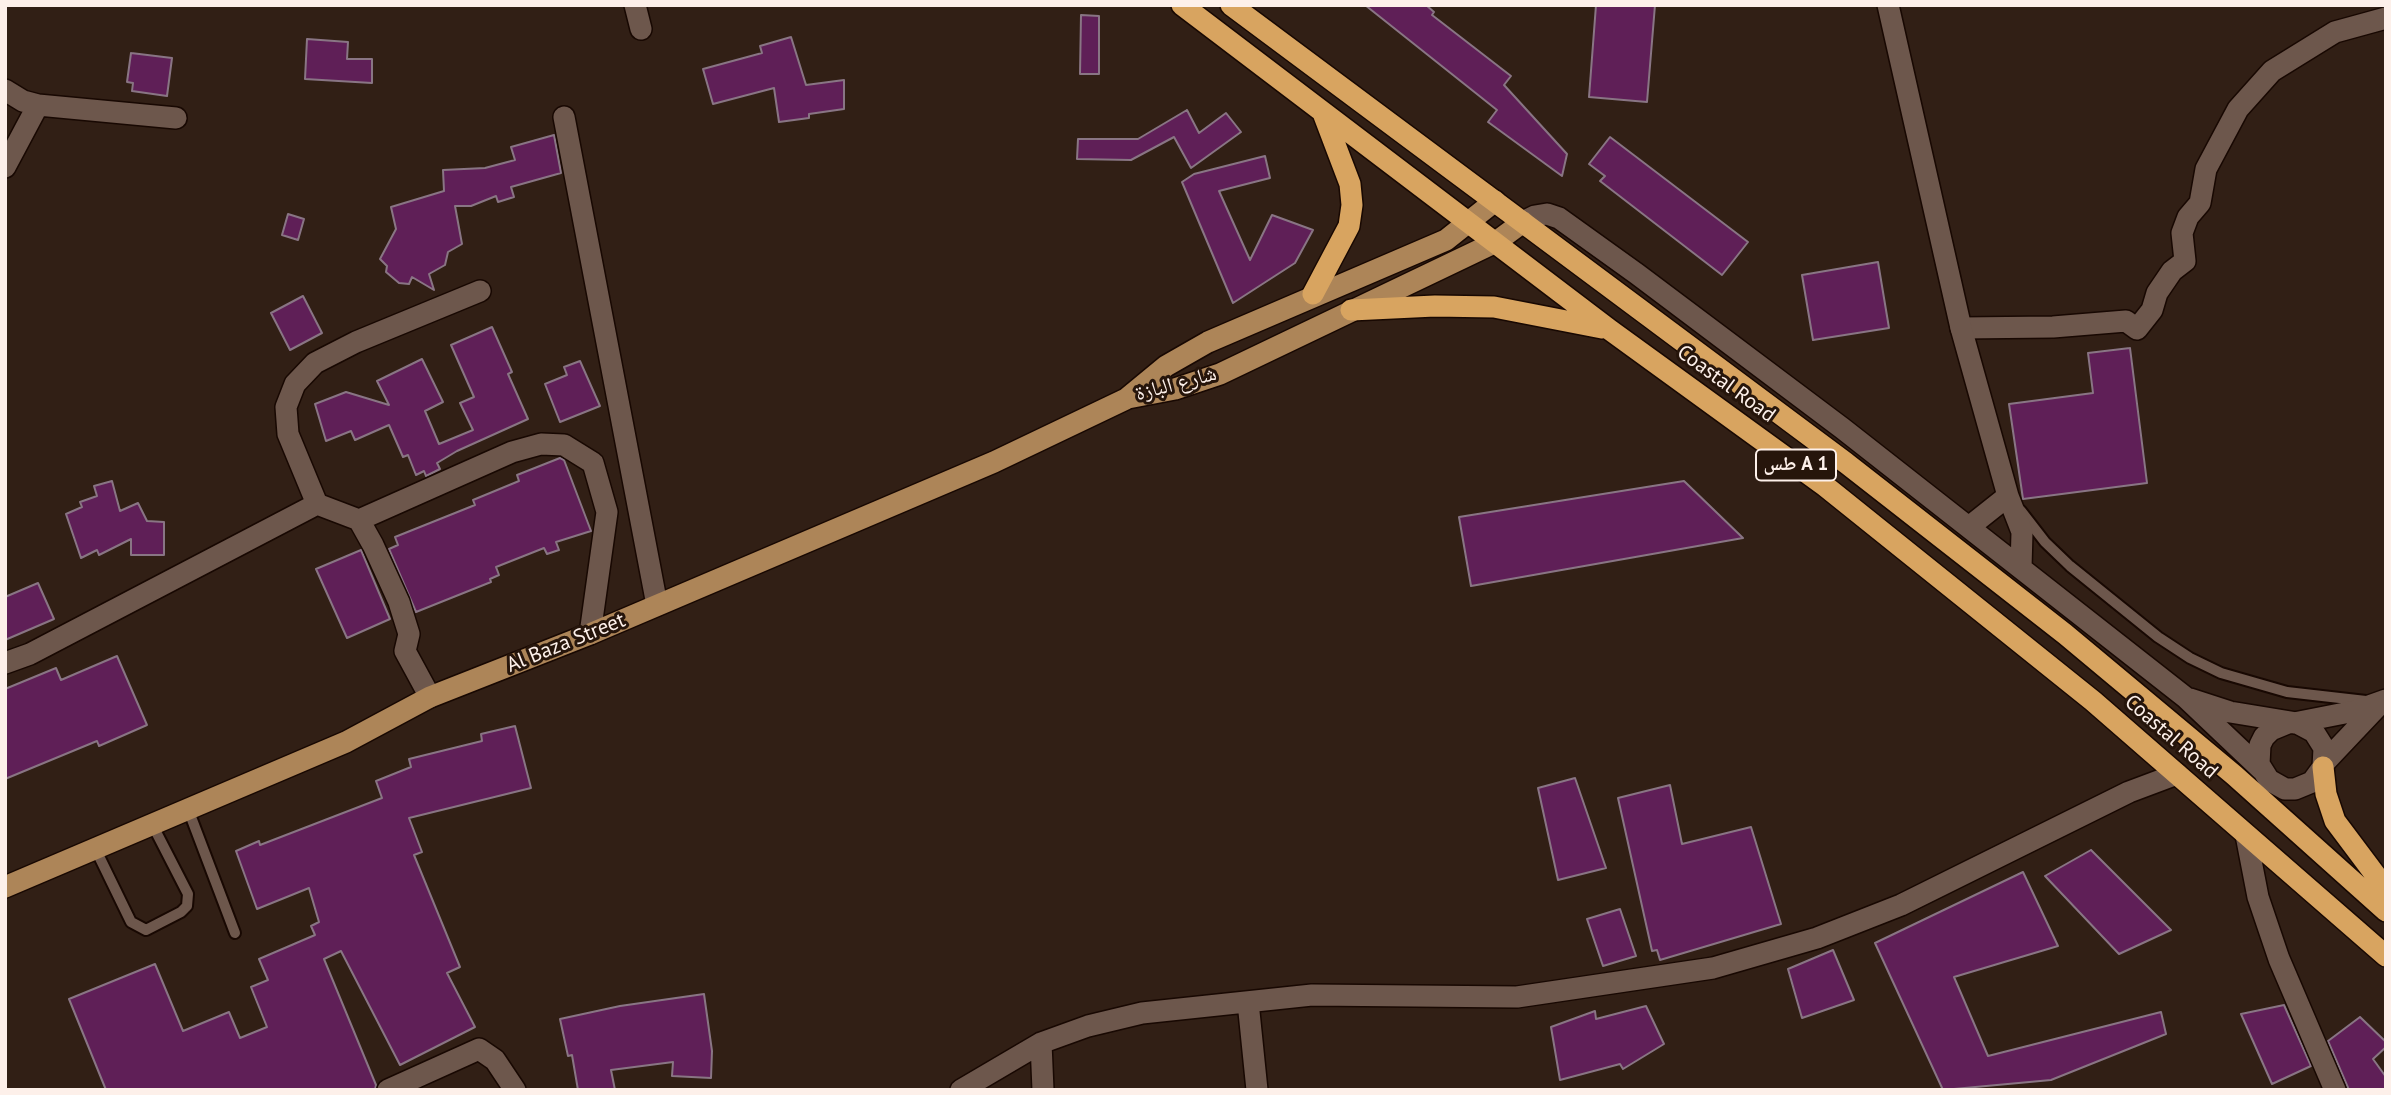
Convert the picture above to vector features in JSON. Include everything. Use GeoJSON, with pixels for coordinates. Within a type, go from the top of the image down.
{"type":"FeatureCollection","features":[{"type":"Feature","properties":{"kind":"highway","name":"Coastal Road"},"geometry":{"type":"LineString","coordinates":[[1182,5],[1610,330],[1825,486],[2093,701],[2386,956]]}},
{"type":"Feature","properties":{"kind":"highway","name":"Coastal Road"},"geometry":{"type":"LineString","coordinates":[[1231,5],[1846,463],[2065,634],[2224,766],[2386,911]]}},
{"type":"Feature","properties":{"kind":"highway"},"geometry":{"type":"LineString","coordinates":[[1313,294],[1349,226],[1352,205],[1350,184],[1322,111]]}},
{"type":"Feature","properties":{"kind":"highway"},"geometry":{"type":"LineString","coordinates":[[1351,310],[1435,306],[1494,307],[1610,330]]}},
{"type":"Feature","properties":{"kind":"highway"},"geometry":{"type":"LineString","coordinates":[[2323,765],[2326,794],[2335,821],[2386,889]]}},
{"type":"Feature","properties":{"kind":"main road","name":"شارع البازة"},"geometry":{"type":"LineString","coordinates":[[1126,399],[1166,366],[1208,342],[1313,294],[1408,259],[1446,240],[1495,201]]}},
{"type":"Feature","properties":{"kind":"main road","name":"شارع البازة"},"geometry":{"type":"LineString","coordinates":[[1126,399],[1175,389],[1220,374],[1496,242],[1523,222]]}},
{"type":"Feature","properties":{"kind":"main road","name":"Al Baza Street"},"geometry":{"type":"LineString","coordinates":[[5,887],[346,742],[430,697],[590,634],[994,462],[1126,399]]}},
{"type":"Feature","properties":{"kind":"street"},"geometry":{"type":"LineString","coordinates":[[635,5],[641,29]]}},
{"type":"Feature","properties":{"kind":"street"},"geometry":{"type":"LineString","coordinates":[[1888,5],[1961,328],[2008,496],[2022,532],[2021,569]]}},
{"type":"Feature","properties":{"kind":"street"},"geometry":{"type":"LineString","coordinates":[[1961,328],[2053,327],[2126,321],[2137,329],[2152,310],[2157,293],[2172,271],[2185,261],[2182,233],[2188,217],[2200,203],[2206,169],[2238,109],[2272,71],[2316,47],[2335,32],[2386,18]]}},
{"type":"Feature","properties":{"kind":"street"},"geometry":{"type":"LineString","coordinates":[[5,90],[23,101],[38,105],[176,118]]}},
{"type":"Feature","properties":{"kind":"street"},"geometry":{"type":"LineString","coordinates":[[5,167],[38,105]]}},
{"type":"Feature","properties":{"kind":"street"},"geometry":{"type":"LineString","coordinates":[[564,117],[657,605]]}},
{"type":"Feature","properties":{"kind":"street"},"geometry":{"type":"LineString","coordinates":[[1523,222],[1547,214],[1559,218],[1749,357],[2185,697],[2276,785],[2295,789],[2312,782],[2348,733],[2384,701]]}},
{"type":"Feature","properties":{"kind":"street"},"geometry":{"type":"LineString","coordinates":[[430,697],[405,651],[409,634],[399,601],[359,520],[317,504],[288,433],[286,407],[295,384],[315,363],[356,342],[480,291]]}},
{"type":"Feature","properties":{"kind":"street"},"geometry":{"type":"LineString","coordinates":[[359,520],[512,452],[541,444],[565,445],[593,463],[607,512],[590,634]]}},
{"type":"Feature","properties":{"kind":"street"},"geometry":{"type":"LineString","coordinates":[[1969,527],[2008,496]]}},
{"type":"Feature","properties":{"kind":"street"},"geometry":{"type":"LineString","coordinates":[[5,663],[30,654],[317,504]]}},
{"type":"Feature","properties":{"kind":"street"},"geometry":{"type":"LineString","coordinates":[[2185,697],[2230,712],[2307,726],[2320,739],[2323,765]]}},
{"type":"Feature","properties":{"kind":"street"},"geometry":{"type":"LineString","coordinates":[[2262,770],[2258,754],[2264,737],[2271,730],[2291,723],[2355,711],[2384,701]]}},
{"type":"Feature","properties":{"kind":"street"},"geometry":{"type":"LineString","coordinates":[[961,1090],[1041,1043],[1088,1026],[1142,1013],[1312,995],[1517,998],[1713,968],[1817,938],[1901,905],[2129,792],[2177,774]]}},
{"type":"Feature","properties":{"kind":"street"},"geometry":{"type":"LineString","coordinates":[[2246,835],[2258,897],[2275,947],[2335,1090]]}},
{"type":"Feature","properties":{"kind":"street"},"geometry":{"type":"LineString","coordinates":[[1248,1002],[1257,1090]]}},
{"type":"Feature","properties":{"kind":"street"},"geometry":{"type":"LineString","coordinates":[[1041,1043],[1043,1090]]}},
{"type":"Feature","properties":{"kind":"street"},"geometry":{"type":"LineString","coordinates":[[388,1090],[479,1049],[495,1060],[515,1090]]}},
{"type":"Feature","properties":{"kind":"lane"},"geometry":{"type":"LineString","coordinates":[[2008,496],[2045,542],[2070,566],[2158,637],[2190,657],[2221,673],[2287,692],[2384,701]]}},
{"type":"Feature","properties":{"kind":"lane"},"geometry":{"type":"LineString","coordinates":[[188,809],[235,933]]}},
{"type":"Feature","properties":{"kind":"lane"},"geometry":{"type":"LineString","coordinates":[[95,848],[131,922],[146,930],[181,912],[187,906],[188,894],[152,824]]}},
{"type":"Feature","properties":{"kind":"building"},"geometry":{"type":"Polygon","coordinates":[[[1365,5],[1426,5],[1434,12],[1432,15],[1511,76],[1504,85],[1567,154],[1562,176],[1488,122],[1497,110],[1365,5]]]}},
{"type":"Feature","properties":{"kind":"building"},"geometry":{"type":"Polygon","coordinates":[[[1596,5],[1655,5],[1647,102],[1589,97],[1596,5]]]}},
{"type":"Feature","properties":{"kind":"building"},"geometry":{"type":"Polygon","coordinates":[[[1081,15],[1099,16],[1099,74],[1080,74],[1081,15]]]}},
{"type":"Feature","properties":{"kind":"building"},"geometry":{"type":"Polygon","coordinates":[[[791,37],[806,85],[844,80],[844,109],[779,122],[774,88],[713,104],[703,69],[762,53],[760,46],[791,37]]]}},
{"type":"Feature","properties":{"kind":"building"},"geometry":{"type":"Polygon","coordinates":[[[307,39],[348,42],[347,59],[372,59],[372,83],[305,79],[307,39]]]}},
{"type":"Feature","properties":{"kind":"building"},"geometry":{"type":"Polygon","coordinates":[[[131,53],[172,58],[167,96],[132,91],[133,83],[127,82],[131,53]]]}},
{"type":"Feature","properties":{"kind":"building"},"geometry":{"type":"Polygon","coordinates":[[[1187,110],[1199,133],[1226,113],[1241,132],[1191,168],[1174,137],[1131,160],[1077,159],[1078,139],[1138,139],[1187,110]]]}},
{"type":"Feature","properties":{"kind":"building"},"geometry":{"type":"Polygon","coordinates":[[[554,135],[561,173],[511,187],[514,197],[498,202],[496,196],[471,206],[455,206],[462,244],[448,252],[445,265],[429,274],[434,290],[412,277],[409,284],[399,283],[386,272],[387,266],[380,259],[396,229],[391,207],[444,191],[443,170],[485,168],[515,160],[511,147],[554,135]]]}},
{"type":"Feature","properties":{"kind":"building"},"geometry":{"type":"Polygon","coordinates":[[[1610,137],[1748,242],[1722,275],[1600,181],[1605,176],[1589,164],[1610,137]]]}},
{"type":"Feature","properties":{"kind":"building"},"geometry":{"type":"Polygon","coordinates":[[[1265,156],[1270,178],[1219,191],[1250,260],[1272,215],[1313,230],[1295,263],[1233,303],[1182,182],[1194,174],[1265,156]]]}},
{"type":"Feature","properties":{"kind":"building"},"geometry":{"type":"Polygon","coordinates":[[[288,214],[304,219],[298,240],[282,235],[288,214]]]}},
{"type":"Feature","properties":{"kind":"building"},"geometry":{"type":"Polygon","coordinates":[[[1878,262],[1889,328],[1813,340],[1802,275],[1878,262]]]}},
{"type":"Feature","properties":{"kind":"building"},"geometry":{"type":"Polygon","coordinates":[[[303,296],[322,333],[290,350],[271,313],[303,296]]]}},
{"type":"Feature","properties":{"kind":"building"},"geometry":{"type":"Polygon","coordinates":[[[492,327],[512,372],[508,374],[528,419],[457,451],[437,463],[440,469],[426,476],[424,471],[416,475],[408,455],[403,457],[389,425],[355,440],[351,431],[326,441],[315,404],[346,392],[389,405],[377,381],[422,359],[443,402],[425,411],[439,444],[473,430],[460,403],[474,397],[451,345],[492,327]]]}},
{"type":"Feature","properties":{"kind":"building"},"geometry":{"type":"Polygon","coordinates":[[[2130,348],[2147,483],[2023,499],[2009,404],[2093,393],[2088,353],[2130,348]]]}},
{"type":"Feature","properties":{"kind":"building"},"geometry":{"type":"Polygon","coordinates":[[[580,361],[600,406],[560,422],[545,384],[567,375],[564,367],[580,361]]]}},
{"type":"Feature","properties":{"kind":"building"},"geometry":{"type":"Polygon","coordinates":[[[560,458],[564,460],[591,531],[556,542],[559,550],[547,554],[544,548],[496,567],[499,575],[490,579],[491,582],[416,612],[389,549],[398,545],[395,537],[475,505],[473,500],[519,481],[517,475],[560,458]]]}},
{"type":"Feature","properties":{"kind":"building"},"geometry":{"type":"Polygon","coordinates":[[[112,481],[120,511],[138,503],[147,521],[164,522],[164,555],[131,555],[131,539],[99,555],[97,550],[81,558],[66,514],[82,507],[80,502],[97,496],[94,486],[112,481]]]}},
{"type":"Feature","properties":{"kind":"building"},"geometry":{"type":"Polygon","coordinates":[[[1684,481],[1743,538],[1471,586],[1459,517],[1684,481]]]}},
{"type":"Feature","properties":{"kind":"building"},"geometry":{"type":"Polygon","coordinates":[[[361,550],[390,619],[347,638],[316,569],[361,550]]]}},
{"type":"Feature","properties":{"kind":"building"},"geometry":{"type":"Polygon","coordinates":[[[38,583],[54,619],[5,640],[5,597],[38,583]]]}},
{"type":"Feature","properties":{"kind":"building"},"geometry":{"type":"Polygon","coordinates":[[[117,656],[147,725],[99,746],[97,741],[5,779],[5,689],[56,668],[61,680],[117,656]]]}},
{"type":"Feature","properties":{"kind":"building"},"geometry":{"type":"Polygon","coordinates":[[[515,726],[531,788],[409,818],[422,852],[414,855],[460,967],[447,973],[475,1027],[400,1065],[341,951],[324,959],[376,1085],[375,1090],[106,1090],[69,999],[155,964],[183,1031],[229,1012],[240,1038],[267,1027],[251,987],[268,980],[259,959],[315,935],[311,926],[319,922],[309,888],[257,909],[236,851],[259,841],[260,845],[382,798],[376,781],[411,767],[409,759],[482,741],[481,734],[515,726]]]}},
{"type":"Feature","properties":{"kind":"building"},"geometry":{"type":"Polygon","coordinates":[[[1575,778],[1606,868],[1558,880],[1538,788],[1575,778]]]}},
{"type":"Feature","properties":{"kind":"building"},"geometry":{"type":"Polygon","coordinates":[[[1670,785],[1682,844],[1751,827],[1781,924],[1660,960],[1657,950],[1652,951],[1618,798],[1670,785]]]}},
{"type":"Feature","properties":{"kind":"building"},"geometry":{"type":"Polygon","coordinates":[[[2091,850],[2171,930],[2119,954],[2045,876],[2091,850]]]}},
{"type":"Feature","properties":{"kind":"building"},"geometry":{"type":"Polygon","coordinates":[[[2023,872],[2058,946],[1954,977],[1988,1056],[2161,1012],[2166,1034],[2051,1080],[1943,1090],[1875,943],[2023,872]]]}},
{"type":"Feature","properties":{"kind":"building"},"geometry":{"type":"Polygon","coordinates":[[[1620,909],[1636,956],[1603,966],[1587,919],[1620,909]]]}},
{"type":"Feature","properties":{"kind":"building"},"geometry":{"type":"Polygon","coordinates":[[[1833,950],[1854,1000],[1802,1018],[1788,969],[1833,950]]]}},
{"type":"Feature","properties":{"kind":"building"},"geometry":{"type":"Polygon","coordinates":[[[704,994],[712,1051],[711,1078],[672,1076],[673,1062],[611,1070],[615,1090],[578,1090],[572,1055],[568,1056],[560,1019],[620,1006],[704,994]]]}},
{"type":"Feature","properties":{"kind":"building"},"geometry":{"type":"Polygon","coordinates":[[[2284,1005],[2311,1066],[2272,1084],[2241,1014],[2284,1005]]]}},
{"type":"Feature","properties":{"kind":"building"},"geometry":{"type":"Polygon","coordinates":[[[1646,1006],[1664,1044],[1623,1069],[1620,1064],[1560,1080],[1551,1027],[1595,1011],[1596,1019],[1646,1006]]]}},
{"type":"Feature","properties":{"kind":"building"},"geometry":{"type":"Polygon","coordinates":[[[2360,1017],[2386,1042],[2386,1047],[2373,1059],[2386,1077],[2386,1090],[2349,1090],[2328,1041],[2360,1017]]]}}]}
